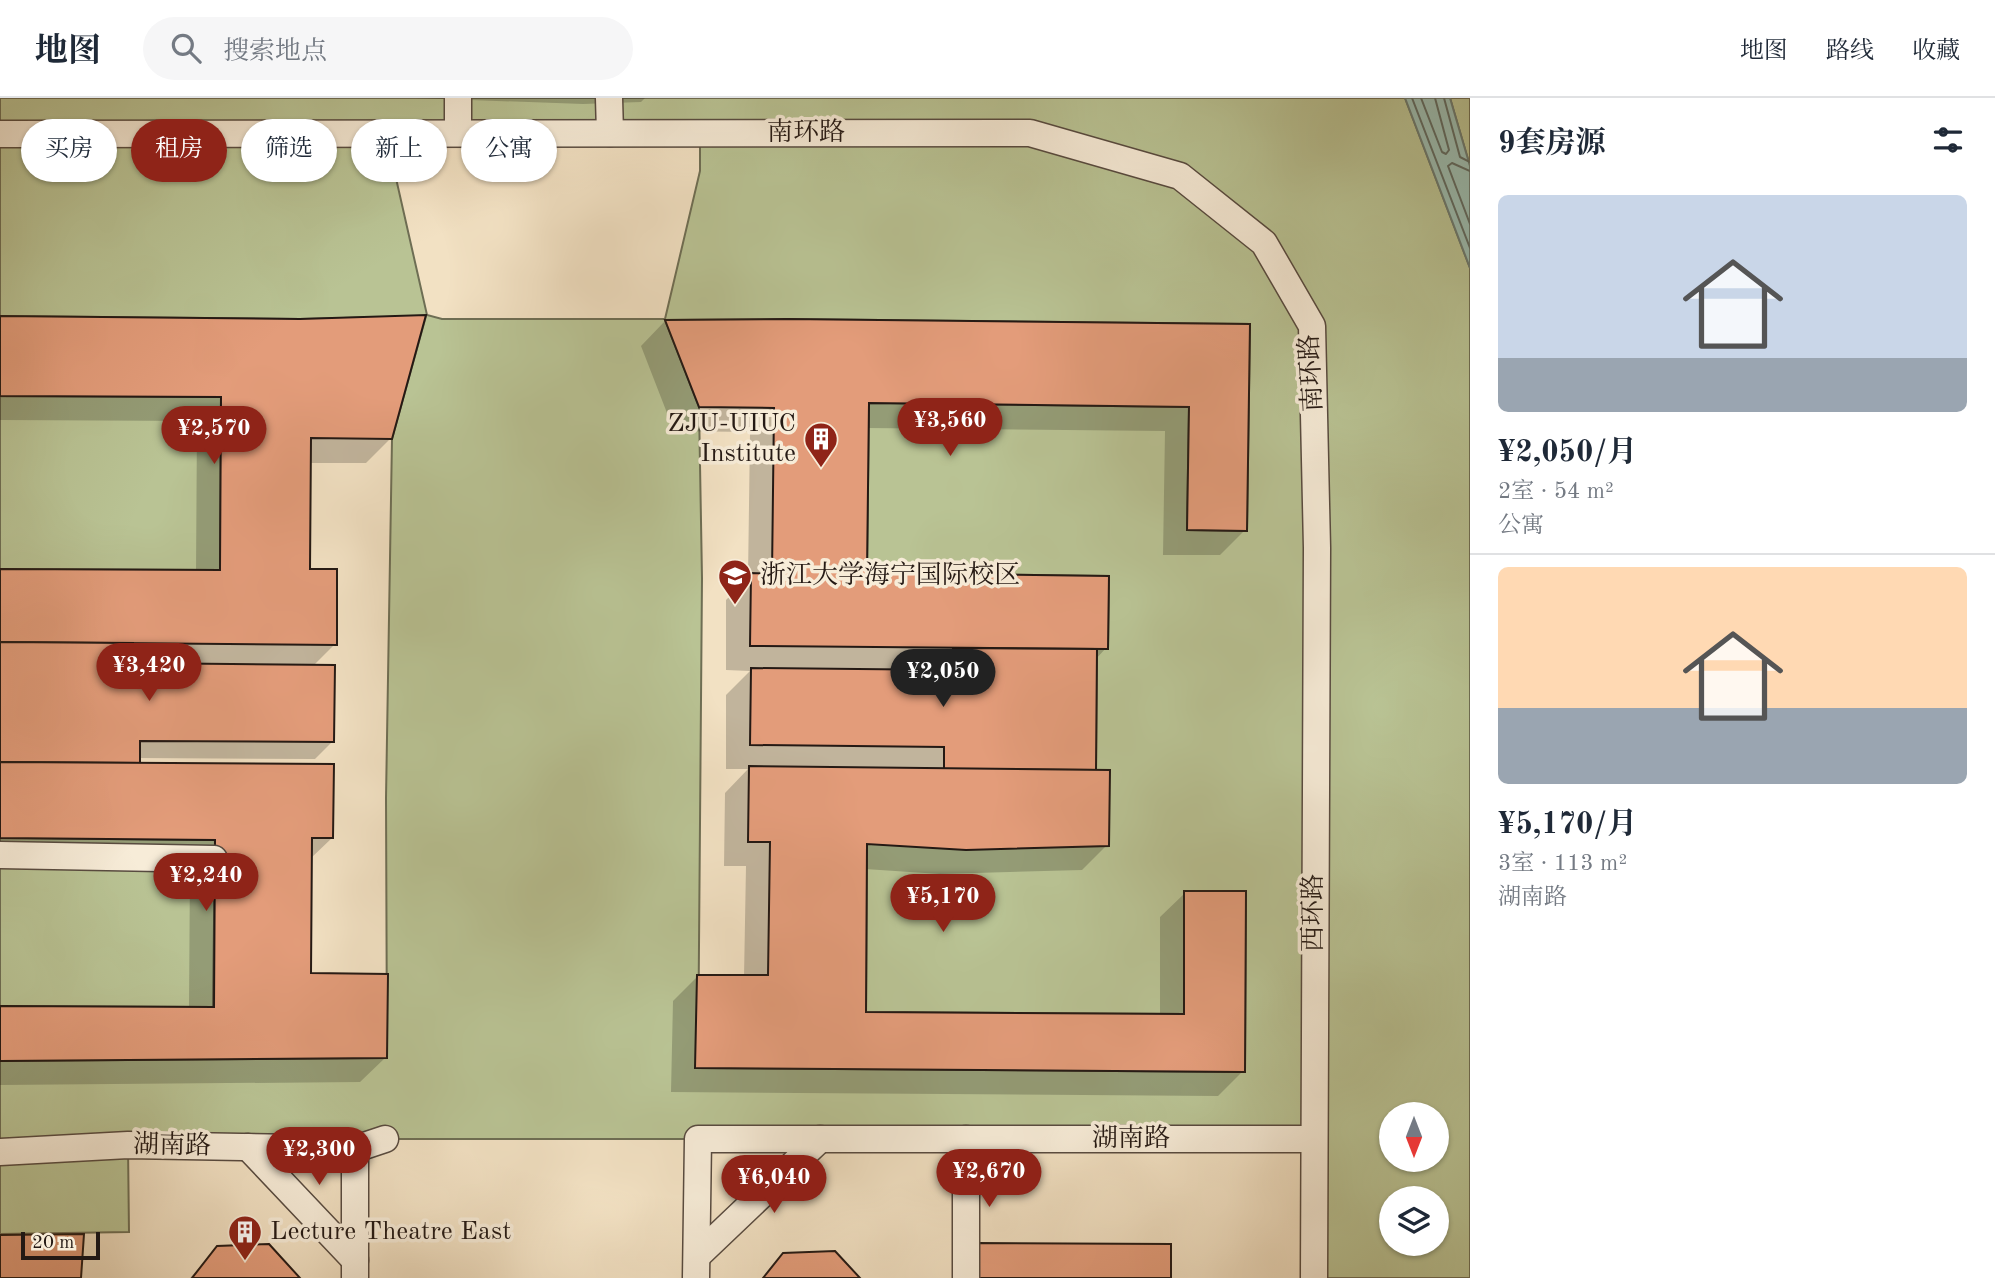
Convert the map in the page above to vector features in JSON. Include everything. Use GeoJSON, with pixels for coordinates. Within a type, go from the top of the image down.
{"type":"FeatureCollection","features":[{"type":"Feature","properties":{"kind":"street"},"geometry":{"type":"LineString","coordinates":[[458,98],[458,133]]}},
{"type":"Feature","properties":{"kind":"street"},"geometry":{"type":"LineString","coordinates":[[610,98],[610,133]]}},
{"type":"Feature","properties":{"kind":"street","name":"南环路"},"geometry":{"type":"LineString","coordinates":[[0,134],[1030,132],[1180,176],[1264,243],[1312,326],[1317,548]]}},
{"type":"Feature","properties":{"kind":"street","name":"西环路"},"geometry":{"type":"LineString","coordinates":[[1314,1278],[1317,548]]}},
{"type":"Feature","properties":{"kind":"street"},"geometry":{"type":"LineString","coordinates":[[0,855],[214,859]]}},
{"type":"Feature","properties":{"kind":"street","name":"湖南路"},"geometry":{"type":"LineString","coordinates":[[0,1152],[128,1145],[355,1149],[385,1139]]}},
{"type":"Feature","properties":{"kind":"street","name":"湖南路"},"geometry":{"type":"LineString","coordinates":[[696,1267],[698,1139],[1313,1139]]}},
{"type":"Feature","properties":{"kind":"street"},"geometry":{"type":"LineString","coordinates":[[696,1267],[820,1139]]}},
{"type":"Feature","properties":{"kind":"street"},"geometry":{"type":"LineString","coordinates":[[966,1139],[966,1278]]}},
{"type":"Feature","properties":{"kind":"street"},"geometry":{"type":"LineString","coordinates":[[248,1147],[355,1269]]}},
{"type":"Feature","properties":{"kind":"street"},"geometry":{"type":"LineString","coordinates":[[355,1149],[355,1269]]}},
{"type":"Feature","properties":{"kind":"green space"},"geometry":{"type":"Polygon","coordinates":[[[0,98],[1405,98],[1470,268],[1470,1278],[1316,1278],[1313,1139],[385,1139],[128,1146],[129,1232],[0,1234],[0,1061],[387,1058],[386,798],[392,439],[426,316],[300,319],[0,316],[0,98]],[[351,119],[351,182],[397,182],[427,315],[442,319],[665,319],[700,171],[700,133],[557,133],[557,119],[461,119],[461,133],[447,133],[447,119],[351,119]],[[665,320],[699,407],[702,578],[698,1068],[1245,1072],[1246,891],[1184,891],[1184,1014],[866,1012],[867,844],[1110,770],[1096,770],[1097,649],[1108,649],[1109,576],[867,573],[869,403],[1189,407],[1187,530],[1247,531],[1250,324],[665,320]]]}},
{"type":"Feature","properties":{"kind":"green space"},"geometry":{"type":"Polygon","coordinates":[[[1450,98],[1470,98],[1470,166],[1450,98]]]}},
{"type":"Feature","properties":{"kind":"green space"},"geometry":{"type":"Polygon","coordinates":[[[0,396],[221,397],[220,570],[0,569],[0,396]]]}},
{"type":"Feature","properties":{"kind":"green space"},"geometry":{"type":"Polygon","coordinates":[[[0,838],[215,840],[213,1007],[0,1006],[0,838]]]}},
{"type":"Feature","properties":{"kind":"water"},"geometry":{"type":"Polygon","coordinates":[[[1405,98],[1450,98],[1470,166],[1470,268],[1405,98]]]}},
{"type":"Feature","properties":{"kind":"building"},"geometry":{"type":"Polygon","coordinates":[[[426,315],[392,439],[311,438],[310,569],[337,569],[337,645],[0,642],[0,569],[220,570],[221,397],[0,396],[0,316],[300,319],[426,315]]]}},
{"type":"Feature","properties":{"kind":"building","name":"ZJU-UIUC Institute"},"geometry":{"type":"Polygon","coordinates":[[[665,320],[1250,324],[1247,531],[1187,530],[1189,407],[869,403],[867,573],[1109,576],[1108,649],[750,646],[751,573],[772,574],[774,408],[699,407],[665,320]]]}},
{"type":"Feature","properties":{"kind":"building"},"geometry":{"type":"Polygon","coordinates":[[[0,642],[133,643],[133,663],[335,665],[334,742],[140,741],[140,763],[0,762],[0,642]]]}},
{"type":"Feature","properties":{"kind":"building"},"geometry":{"type":"Polygon","coordinates":[[[953,648],[1097,649],[1096,770],[944,769],[944,747],[750,745],[751,668],[953,670],[953,648]]]}},
{"type":"Feature","properties":{"kind":"building"},"geometry":{"type":"Polygon","coordinates":[[[0,762],[334,764],[333,838],[312,838],[311,973],[388,974],[387,1058],[0,1061],[0,1006],[214,1007],[215,840],[0,838],[0,762]]]}},
{"type":"Feature","properties":{"kind":"building"},"geometry":{"type":"Polygon","coordinates":[[[749,766],[1110,770],[1109,846],[966,850],[867,844],[866,1012],[1184,1014],[1184,891],[1246,891],[1245,1072],[695,1068],[697,975],[768,975],[770,842],[748,842],[749,766]]]}},
{"type":"Feature","properties":{"kind":"building"},"geometry":{"type":"Polygon","coordinates":[[[84,1234],[81,1278],[0,1278],[0,1235],[84,1234]]]}},
{"type":"Feature","properties":{"kind":"building"},"geometry":{"type":"Polygon","coordinates":[[[976,1243],[1171,1244],[1171,1278],[976,1278],[976,1243]]]}},
{"type":"Feature","properties":{"kind":"building","name":"Lecture Theatre East"},"geometry":{"type":"Polygon","coordinates":[[[269,1244],[300,1278],[192,1278],[217,1246],[269,1244]]]}},
{"type":"Feature","properties":{"kind":"building"},"geometry":{"type":"Polygon","coordinates":[[[835,1251],[860,1278],[763,1278],[783,1253],[835,1251]]]}},
{"type":"Feature","properties":{"kind":"place","name":"ZJU-UIUC Institute"},"geometry":{"type":"Point","coordinates":[821,469]}},
{"type":"Feature","properties":{"kind":"place","name":"浙江大学海宁国际校区"},"geometry":{"type":"Point","coordinates":[735,606]}},
{"type":"Feature","properties":{"kind":"place","name":"Lecture Theatre East"},"geometry":{"type":"Point","coordinates":[245,1262]}}]}
